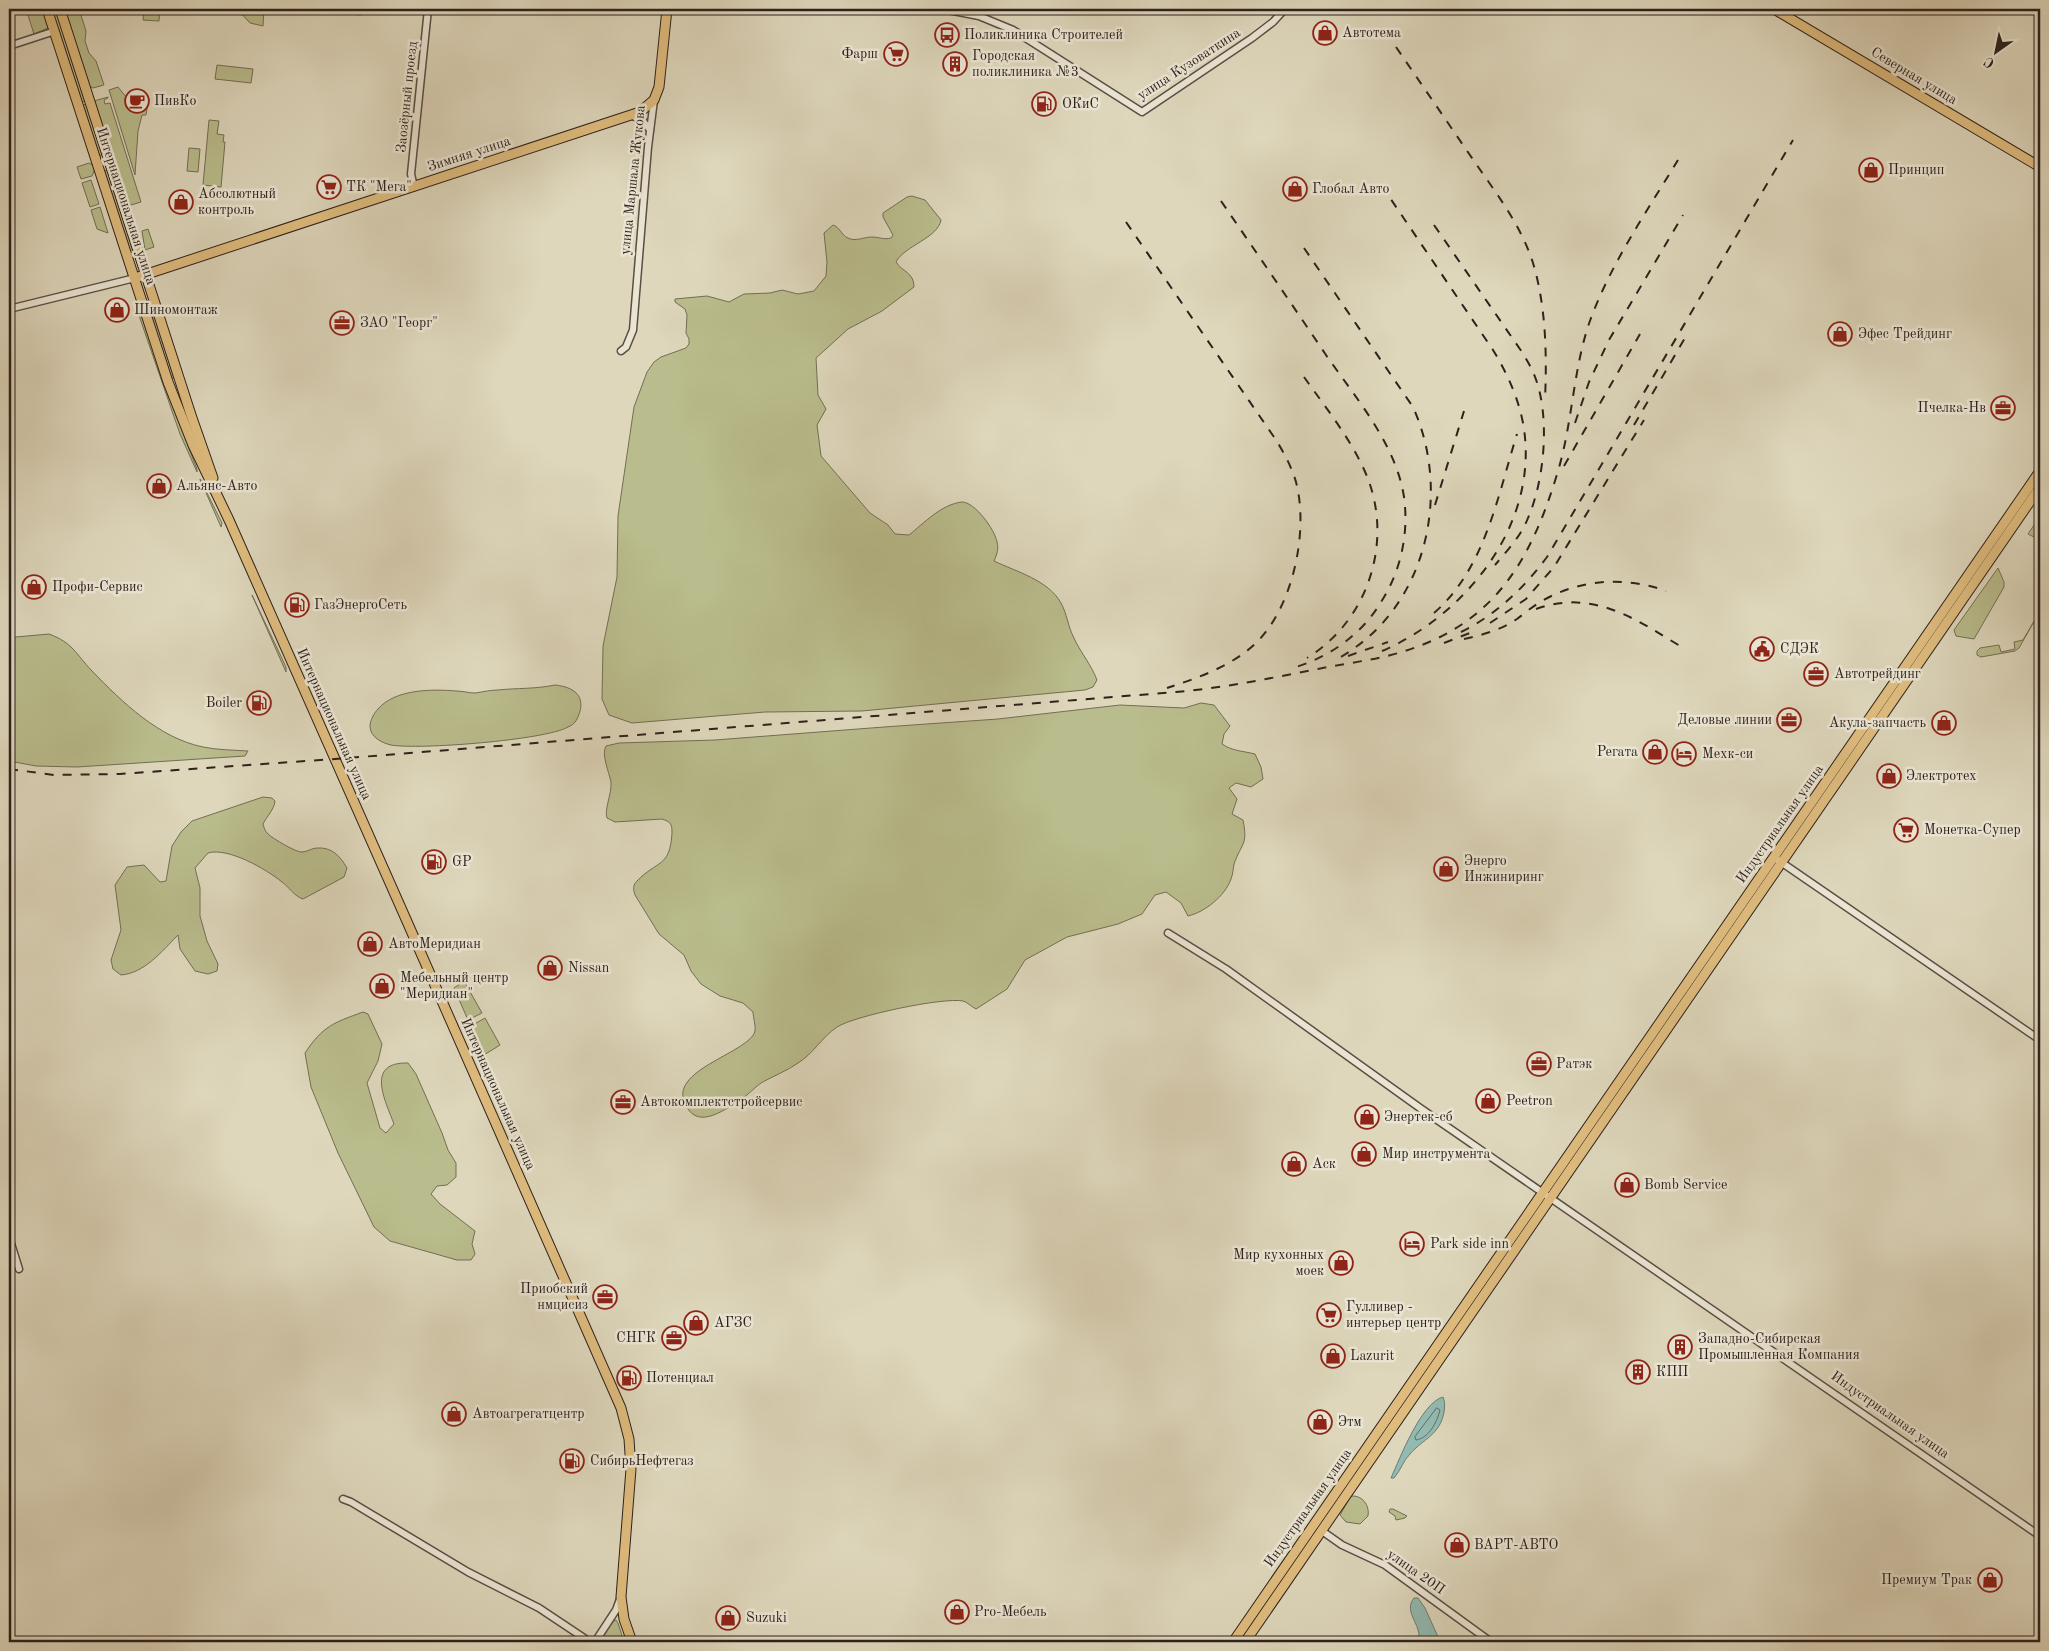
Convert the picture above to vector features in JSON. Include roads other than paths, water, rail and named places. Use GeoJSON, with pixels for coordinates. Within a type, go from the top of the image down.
{"type":"FeatureCollection","features":[{"type":"Feature","properties":{"kind":"main road","name":"Интернациональная улица"},"geometry":{"type":"LineString","coordinates":[[48,9],[183,423],[228,520],[618,1400],[629,1439],[631,1469],[621,1598],[625,1622],[632,1642]]}},
{"type":"Feature","properties":{"kind":"main road","name":"Интернациональная улица"},"geometry":{"type":"LineString","coordinates":[[60,9],[190,416],[228,520]]}},
{"type":"Feature","properties":{"kind":"main road","name":"улица Маршала Жукова"},"geometry":{"type":"LineString","coordinates":[[654,100],[660,80],[667,9]]}},
{"type":"Feature","properties":{"kind":"main road","name":"Северная улица"},"geometry":{"type":"LineString","coordinates":[[1774,9],[2040,167]]}},
{"type":"Feature","properties":{"kind":"main road","name":"Зимняя улица"},"geometry":{"type":"LineString","coordinates":[[135,278],[631,116],[644,109],[654,100]]}},
{"type":"Feature","properties":{"kind":"main road"},"geometry":{"type":"LineString","coordinates":[[98,166],[110,162]]}},
{"type":"Feature","properties":{"kind":"main road","name":"Индустриальная улица"},"geometry":{"type":"LineString","coordinates":[[1233,1642],[2040,471]]}},
{"type":"Feature","properties":{"kind":"main road","name":"Индустриальная улица"},"geometry":{"type":"LineString","coordinates":[[1245,1642],[2040,488]]}},
{"type":"Feature","properties":{"kind":"street","name":"Заозёрный проезд"},"geometry":{"type":"LineString","coordinates":[[414,187],[411,174],[428,9]]}},
{"type":"Feature","properties":{"kind":"street","name":"улица Кузоваткина"},"geometry":{"type":"LineString","coordinates":[[943,9],[979,16],[1013,30],[1142,112],[1252,38],[1273,22],[1285,9]]}},
{"type":"Feature","properties":{"kind":"street"},"geometry":{"type":"LineString","coordinates":[[9,46],[54,31]]}},
{"type":"Feature","properties":{"kind":"street","name":"улица Маршала Жукова"},"geometry":{"type":"LineString","coordinates":[[621,351],[626,347],[633,330],[654,100]]}},
{"type":"Feature","properties":{"kind":"street"},"geometry":{"type":"LineString","coordinates":[[631,116],[652,117]]}},
{"type":"Feature","properties":{"kind":"street"},"geometry":{"type":"LineString","coordinates":[[631,116],[643,121],[650,130]]}},
{"type":"Feature","properties":{"kind":"street"},"geometry":{"type":"LineString","coordinates":[[9,309],[135,278]]}},
{"type":"Feature","properties":{"kind":"street"},"geometry":{"type":"LineString","coordinates":[[1773,857],[2040,1040]]}},
{"type":"Feature","properties":{"kind":"street"},"geometry":{"type":"LineString","coordinates":[[1168,933],[1226,969],[1420,1108],[1542,1192]]}},
{"type":"Feature","properties":{"kind":"street","name":"Индустриальная улица"},"geometry":{"type":"LineString","coordinates":[[1542,1192],[2040,1536]]}},
{"type":"Feature","properties":{"kind":"street"},"geometry":{"type":"LineString","coordinates":[[9,1237],[19,1270]]}},
{"type":"Feature","properties":{"kind":"street"},"geometry":{"type":"LineString","coordinates":[[343,1500],[351,1502],[468,1572],[539,1608],[590,1642]]}},
{"type":"Feature","properties":{"kind":"street","name":"улица 20П"},"geometry":{"type":"LineString","coordinates":[[1322,1531],[1342,1545],[1385,1565],[1492,1642]]}},
{"type":"Feature","properties":{"kind":"street"},"geometry":{"type":"LineString","coordinates":[[595,1642],[612,1617],[621,1598]]}},
{"type":"Feature","properties":{"kind":"street"},"geometry":{"type":"LineString","coordinates":[[612,1617],[618,1616],[625,1622]]}},
{"type":"Feature","properties":{"kind":"water"},"geometry":{"type":"Polygon","coordinates":[[[1443,1397],[1444,1410],[1439,1426],[1410,1454],[1394,1478],[1391,1478],[1419,1420],[1435,1401],[1443,1397]]]}},
{"type":"Feature","properties":{"kind":"water"},"geometry":{"type":"Polygon","coordinates":[[[1414,1598],[1418,1598],[1425,1608],[1439,1639],[1438,1642],[1420,1642],[1418,1628],[1410,1608],[1414,1598]]]}},
{"type":"Feature","properties":{"kind":"railway"},"geometry":{"type":"LineString","coordinates":[[1396,47],[1499,197],[1515,222],[1528,249],[1541,296],[1543,313],[1546,348],[1545,400]]}},
{"type":"Feature","properties":{"kind":"railway"},"geometry":{"type":"LineString","coordinates":[[1461,632],[1498,609],[1519,590],[1547,557],[1793,140]]}},
{"type":"Feature","properties":{"kind":"railway"},"geometry":{"type":"LineString","coordinates":[[9,769],[54,775],[120,774],[335,759],[1176,692],[1212,688],[1373,659],[1426,643],[1455,628],[1480,610],[1502,588],[1519,564],[1534,536],[1558,471],[1567,433],[1580,356],[1599,297],[1642,218],[1678,160]]}},
{"type":"Feature","properties":{"kind":"railway"},"geometry":{"type":"LineString","coordinates":[[1382,651],[1413,635],[1443,614],[1469,588],[1492,560],[1509,528],[1521,495],[1526,459],[1521,413],[1503,367],[1388,195]]}},
{"type":"Feature","properties":{"kind":"railway"},"geometry":{"type":"LineString","coordinates":[[1221,201],[1373,422],[1393,458],[1400,477],[1404,497],[1405,524],[1402,551],[1394,578],[1381,602],[1355,634],[1321,657],[1296,667]]}},
{"type":"Feature","properties":{"kind":"railway"},"geometry":{"type":"LineString","coordinates":[[1575,423],[1589,382],[1609,340],[1683,215]]}},
{"type":"Feature","properties":{"kind":"railway"},"geometry":{"type":"LineString","coordinates":[[1126,222],[1277,442],[1294,476],[1300,502],[1299,545],[1295,567],[1280,610],[1269,628],[1247,651],[1225,665],[1167,688]]}},
{"type":"Feature","properties":{"kind":"railway"},"geometry":{"type":"LineString","coordinates":[[1434,225],[1522,352],[1539,388],[1544,425],[1544,445],[1534,502],[1522,531],[1495,565]]}},
{"type":"Feature","properties":{"kind":"railway"},"geometry":{"type":"LineString","coordinates":[[1304,248],[1413,407],[1423,435],[1429,465],[1431,495],[1428,524],[1421,554],[1410,581],[1395,607],[1376,630],[1336,660]]}},
{"type":"Feature","properties":{"kind":"railway"},"geometry":{"type":"LineString","coordinates":[[1564,466],[1640,334]]}},
{"type":"Feature","properties":{"kind":"railway"},"geometry":{"type":"LineString","coordinates":[[1634,425],[1685,338]]}},
{"type":"Feature","properties":{"kind":"railway"},"geometry":{"type":"LineString","coordinates":[[1304,377],[1338,424],[1360,461],[1374,499],[1377,525],[1376,551],[1370,576],[1360,600],[1346,622],[1328,642],[1307,658]]}},
{"type":"Feature","properties":{"kind":"railway"},"geometry":{"type":"LineString","coordinates":[[1435,505],[1464,411]]}},
{"type":"Feature","properties":{"kind":"railway"},"geometry":{"type":"LineString","coordinates":[[1490,623],[1526,599],[1554,567],[1644,420]]}},
{"type":"Feature","properties":{"kind":"railway"},"geometry":{"type":"LineString","coordinates":[[1434,613],[1466,575],[1478,553],[1496,506],[1517,434]]}},
{"type":"Feature","properties":{"kind":"railway"},"geometry":{"type":"LineString","coordinates":[[1464,639],[1498,629],[1517,619],[1542,601],[1572,588],[1587,584],[1603,582],[1635,583],[1666,591]]}},
{"type":"Feature","properties":{"kind":"railway"},"geometry":{"type":"LineString","coordinates":[[1536,609],[1576,602],[1594,605],[1629,617],[1680,646]]}},
{"type":"Feature","properties":{"kind":"railway"},"geometry":{"type":"LineString","coordinates":[[1444,643],[1470,633]]}},
{"type":"Feature","properties":{"kind":"railway"},"geometry":{"type":"LineString","coordinates":[[1348,656],[1388,642]]}},
{"type":"Feature","properties":{"kind":"place","name":"Автотема"},"geometry":{"type":"Point","coordinates":[1325,33]}},
{"type":"Feature","properties":{"kind":"place","name":"Поликлиника Строителей"},"geometry":{"type":"Point","coordinates":[947,35]}},
{"type":"Feature","properties":{"kind":"place","name":"Фарш"},"geometry":{"type":"Point","coordinates":[896,54]}},
{"type":"Feature","properties":{"kind":"place","name":"Городская поликлиника №3"},"geometry":{"type":"Point","coordinates":[955,64]}},
{"type":"Feature","properties":{"kind":"place","name":"ПивКо"},"geometry":{"type":"Point","coordinates":[137,101]}},
{"type":"Feature","properties":{"kind":"place","name":"ОКиС"},"geometry":{"type":"Point","coordinates":[1044,104]}},
{"type":"Feature","properties":{"kind":"place","name":"Принцип"},"geometry":{"type":"Point","coordinates":[1871,170]}},
{"type":"Feature","properties":{"kind":"place","name":"ТК \"Мега\""},"geometry":{"type":"Point","coordinates":[329,187]}},
{"type":"Feature","properties":{"kind":"place","name":"Глобал Авто"},"geometry":{"type":"Point","coordinates":[1295,189]}},
{"type":"Feature","properties":{"kind":"place","name":"Абсолютный контроль"},"geometry":{"type":"Point","coordinates":[181,202]}},
{"type":"Feature","properties":{"kind":"place","name":"Шиномонтаж"},"geometry":{"type":"Point","coordinates":[117,310]}},
{"type":"Feature","properties":{"kind":"place","name":"ЗАО \"Георг\""},"geometry":{"type":"Point","coordinates":[342,323]}},
{"type":"Feature","properties":{"kind":"place","name":"Эфес Трейдинг"},"geometry":{"type":"Point","coordinates":[1840,334]}},
{"type":"Feature","properties":{"kind":"place","name":"Пчелка-Нв"},"geometry":{"type":"Point","coordinates":[2003,408]}},
{"type":"Feature","properties":{"kind":"place","name":"Альянс-Авто"},"geometry":{"type":"Point","coordinates":[159,486]}},
{"type":"Feature","properties":{"kind":"place","name":"Профи-Сервис"},"geometry":{"type":"Point","coordinates":[34,587]}},
{"type":"Feature","properties":{"kind":"place","name":"ГазЭнергоСеть"},"geometry":{"type":"Point","coordinates":[297,605]}},
{"type":"Feature","properties":{"kind":"place","name":"СДЭК"},"geometry":{"type":"Point","coordinates":[1762,649]}},
{"type":"Feature","properties":{"kind":"place","name":"Автотрейдинг"},"geometry":{"type":"Point","coordinates":[1816,674]}},
{"type":"Feature","properties":{"kind":"place","name":"Boiler"},"geometry":{"type":"Point","coordinates":[259,703]}},
{"type":"Feature","properties":{"kind":"place","name":"Деловые линии"},"geometry":{"type":"Point","coordinates":[1789,720]}},
{"type":"Feature","properties":{"kind":"place","name":"Акула-запчасть"},"geometry":{"type":"Point","coordinates":[1944,723]}},
{"type":"Feature","properties":{"kind":"place","name":"Регата"},"geometry":{"type":"Point","coordinates":[1655,752]}},
{"type":"Feature","properties":{"kind":"place","name":"Мехк-си"},"geometry":{"type":"Point","coordinates":[1684,754]}},
{"type":"Feature","properties":{"kind":"place","name":"Электротех"},"geometry":{"type":"Point","coordinates":[1889,776]}},
{"type":"Feature","properties":{"kind":"place","name":"Монетка-Супер"},"geometry":{"type":"Point","coordinates":[1906,830]}},
{"type":"Feature","properties":{"kind":"place","name":"GP"},"geometry":{"type":"Point","coordinates":[434,862]}},
{"type":"Feature","properties":{"kind":"place","name":"Энерго Инжиниринг"},"geometry":{"type":"Point","coordinates":[1446,869]}},
{"type":"Feature","properties":{"kind":"place","name":"АвтоМеридиан"},"geometry":{"type":"Point","coordinates":[370,944]}},
{"type":"Feature","properties":{"kind":"place","name":"Nissan"},"geometry":{"type":"Point","coordinates":[550,968]}},
{"type":"Feature","properties":{"kind":"place","name":"Мебельный центр \"Меридиан\""},"geometry":{"type":"Point","coordinates":[382,986]}},
{"type":"Feature","properties":{"kind":"place","name":"Ратэк"},"geometry":{"type":"Point","coordinates":[1539,1064]}},
{"type":"Feature","properties":{"kind":"place","name":"Peetron"},"geometry":{"type":"Point","coordinates":[1488,1101]}},
{"type":"Feature","properties":{"kind":"place","name":"Автокомплектстройсервис"},"geometry":{"type":"Point","coordinates":[623,1102]}},
{"type":"Feature","properties":{"kind":"place","name":"Энертек-сб"},"geometry":{"type":"Point","coordinates":[1367,1117]}},
{"type":"Feature","properties":{"kind":"place","name":"Мир инструмента"},"geometry":{"type":"Point","coordinates":[1364,1154]}},
{"type":"Feature","properties":{"kind":"place","name":"Аск"},"geometry":{"type":"Point","coordinates":[1294,1164]}},
{"type":"Feature","properties":{"kind":"place","name":"Bomb Service"},"geometry":{"type":"Point","coordinates":[1627,1185]}},
{"type":"Feature","properties":{"kind":"place","name":"Park side inn"},"geometry":{"type":"Point","coordinates":[1412,1244]}},
{"type":"Feature","properties":{"kind":"place","name":"Мир кухонных моек"},"geometry":{"type":"Point","coordinates":[1341,1263]}},
{"type":"Feature","properties":{"kind":"place","name":"Приобский нмцисиз"},"geometry":{"type":"Point","coordinates":[605,1297]}},
{"type":"Feature","properties":{"kind":"place","name":"Гулливер - интерьер центр"},"geometry":{"type":"Point","coordinates":[1329,1315]}},
{"type":"Feature","properties":{"kind":"place","name":"АГЗС"},"geometry":{"type":"Point","coordinates":[696,1323]}},
{"type":"Feature","properties":{"kind":"place","name":"СНГК"},"geometry":{"type":"Point","coordinates":[674,1338]}},
{"type":"Feature","properties":{"kind":"place","name":"Западно-Сибирская Промышленная Компания"},"geometry":{"type":"Point","coordinates":[1680,1347]}},
{"type":"Feature","properties":{"kind":"place","name":"Lazurit"},"geometry":{"type":"Point","coordinates":[1333,1356]}},
{"type":"Feature","properties":{"kind":"place","name":"КПП"},"geometry":{"type":"Point","coordinates":[1638,1372]}},
{"type":"Feature","properties":{"kind":"place","name":"Потенциал"},"geometry":{"type":"Point","coordinates":[629,1378]}},
{"type":"Feature","properties":{"kind":"place","name":"Автоагрегатцентр"},"geometry":{"type":"Point","coordinates":[454,1414]}},
{"type":"Feature","properties":{"kind":"place","name":"Этм"},"geometry":{"type":"Point","coordinates":[1320,1422]}},
{"type":"Feature","properties":{"kind":"place","name":"СибирьНефтегаз"},"geometry":{"type":"Point","coordinates":[572,1461]}},
{"type":"Feature","properties":{"kind":"place","name":"ВАРТ-АВТО"},"geometry":{"type":"Point","coordinates":[1457,1545]}},
{"type":"Feature","properties":{"kind":"place","name":"Премиум Трак"},"geometry":{"type":"Point","coordinates":[1990,1580]}},
{"type":"Feature","properties":{"kind":"place","name":"Pro-Мебель"},"geometry":{"type":"Point","coordinates":[957,1612]}},
{"type":"Feature","properties":{"kind":"place","name":"Suzuki"},"geometry":{"type":"Point","coordinates":[728,1618]}}]}
